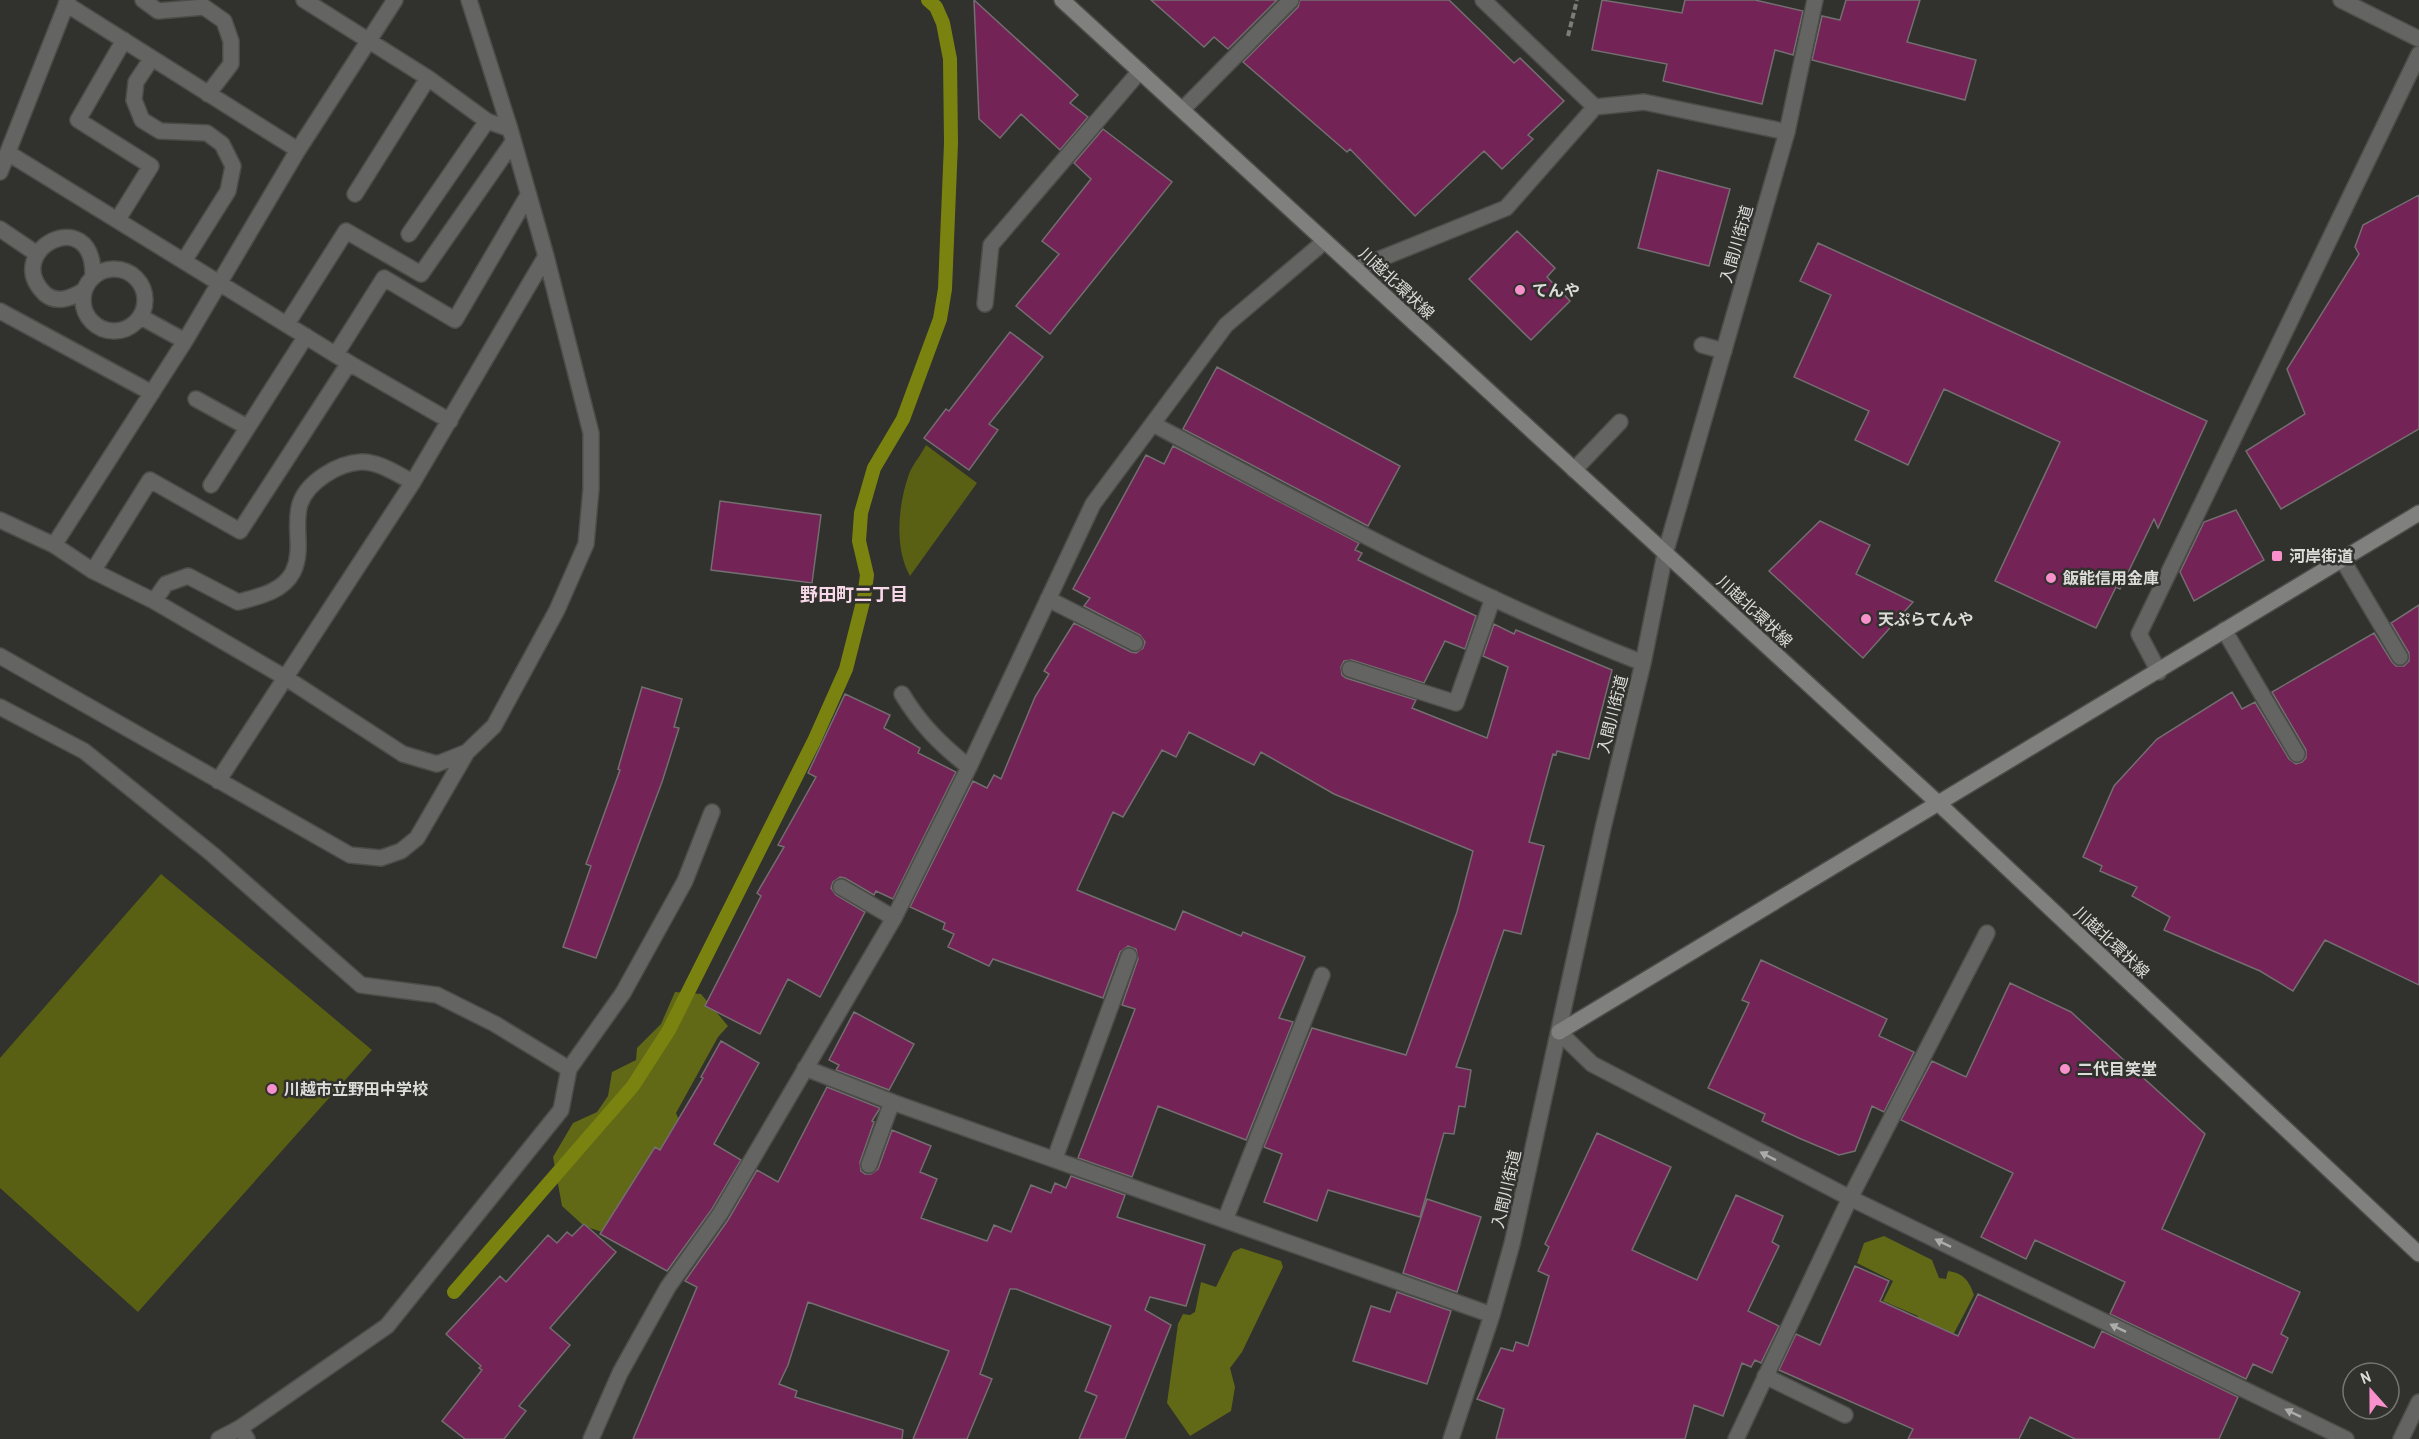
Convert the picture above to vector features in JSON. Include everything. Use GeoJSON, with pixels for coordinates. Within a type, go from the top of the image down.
{"type":"FeatureCollection","features":[{"type":"Feature","properties":{"kind":"main road","name":"川越北環状線"},"geometry":{"type":"LineString","coordinates":[[1062,0],[1938,803],[2419,1254]]}},
{"type":"Feature","properties":{"kind":"main road"},"geometry":{"type":"LineString","coordinates":[[1559,1032],[2419,513]]}},
{"type":"Feature","properties":{"kind":"street"},"geometry":{"type":"LineString","coordinates":[[143,0],[158,12],[204,7],[224,21],[231,40],[231,64],[208,94]]}},
{"type":"Feature","properties":{"kind":"street"},"geometry":{"type":"LineString","coordinates":[[304,0],[428,78],[511,136]]}},
{"type":"Feature","properties":{"kind":"street"},"geometry":{"type":"LineString","coordinates":[[54,545],[185,341],[298,150],[395,0]]}},
{"type":"Feature","properties":{"kind":"street"},"geometry":{"type":"LineString","coordinates":[[0,656],[351,855],[381,858],[401,850],[417,838],[467,752],[494,726],[557,610],[586,544],[591,489],[591,433],[546,256],[469,0]]}},
{"type":"Feature","properties":{"kind":"street"},"geometry":{"type":"LineString","coordinates":[[1182,110],[1291,0]]}},
{"type":"Feature","properties":{"kind":"street"},"geometry":{"type":"LineString","coordinates":[[1483,0],[1595,107]]}},
{"type":"Feature","properties":{"kind":"street","name":"入間川街道"},"geometry":{"type":"LineString","coordinates":[[1451,1439],[1492,1315],[1530,1167],[1603,828],[1644,663],[1665,554],[1787,132],[1815,0]]}},
{"type":"Feature","properties":{"kind":"street"},"geometry":{"type":"LineString","coordinates":[[2341,0],[2419,39]]}},
{"type":"Feature","properties":{"kind":"street"},"geometry":{"type":"LineString","coordinates":[[0,172],[67,2],[298,150]]}},
{"type":"Feature","properties":{"kind":"street"},"geometry":{"type":"LineString","coordinates":[[118,219],[151,166],[78,120],[124,40]]}},
{"type":"Feature","properties":{"kind":"street"},"geometry":{"type":"LineString","coordinates":[[2159,672],[2139,634],[2419,54]]}},
{"type":"Feature","properties":{"kind":"street"},"geometry":{"type":"LineString","coordinates":[[152,58],[136,82],[134,100],[142,120],[160,131],[207,133],[222,144],[233,166],[228,192],[184,261]]}},
{"type":"Feature","properties":{"kind":"street"},"geometry":{"type":"LineString","coordinates":[[985,304],[991,245],[1140,71]]}},
{"type":"Feature","properties":{"kind":"street"},"geometry":{"type":"LineString","coordinates":[[355,194],[428,78]]}},
{"type":"Feature","properties":{"kind":"street"},"geometry":{"type":"LineString","coordinates":[[1355,269],[1506,208],[1595,107],[1644,102],[1787,132]]}},
{"type":"Feature","properties":{"kind":"street"},"geometry":{"type":"LineString","coordinates":[[409,234],[487,121]]}},
{"type":"Feature","properties":{"kind":"street"},"geometry":{"type":"LineString","coordinates":[[286,324],[346,231],[421,274],[511,136]]}},
{"type":"Feature","properties":{"kind":"street"},"geometry":{"type":"LineString","coordinates":[[8,153],[350,363],[450,421]]}},
{"type":"Feature","properties":{"kind":"street"},"geometry":{"type":"LineString","coordinates":[[336,354],[384,278],[455,320],[527,197]]}},
{"type":"Feature","properties":{"kind":"street"},"geometry":{"type":"LineString","coordinates":[[0,229],[34,252]]}},
{"type":"Feature","properties":{"kind":"street"},"geometry":{"type":"LineString","coordinates":[[83,291],[84,309],[93,323],[109,331],[127,329],[141,318],[146,303],[144,287],[135,275],[121,269],[106,269],[93,276],[83,291],[68,299],[50,298],[36,286],[30,270],[34,252],[45,241],[60,237],[74,239],[86,248],[93,261],[93,276]]}},
{"type":"Feature","properties":{"kind":"street"},"geometry":{"type":"LineString","coordinates":[[591,1439],[620,1373],[668,1287],[720,1214],[894,918],[969,767],[1093,504],[1226,325],[1325,241]]}},
{"type":"Feature","properties":{"kind":"street"},"geometry":{"type":"LineString","coordinates":[[218,781],[413,482],[546,256]]}},
{"type":"Feature","properties":{"kind":"street"},"geometry":{"type":"LineString","coordinates":[[0,311],[152,393]]}},
{"type":"Feature","properties":{"kind":"street"},"geometry":{"type":"LineString","coordinates":[[141,318],[185,341]]}},
{"type":"Feature","properties":{"kind":"street"},"geometry":{"type":"LineString","coordinates":[[211,485],[306,336]]}},
{"type":"Feature","properties":{"kind":"street"},"geometry":{"type":"LineString","coordinates":[[1702,345],[1724,351]]}},
{"type":"Feature","properties":{"kind":"street"},"geometry":{"type":"LineString","coordinates":[[93,571],[150,480],[240,531],[350,363]]}},
{"type":"Feature","properties":{"kind":"street"},"geometry":{"type":"LineString","coordinates":[[196,399],[248,427]]}},
{"type":"Feature","properties":{"kind":"street"},"geometry":{"type":"LineString","coordinates":[[1574,470],[1620,422]]}},
{"type":"Feature","properties":{"kind":"street"},"geometry":{"type":"LineString","coordinates":[[1153,424],[1363,536],[1579,638],[1644,663]]}},
{"type":"Feature","properties":{"kind":"street"},"geometry":{"type":"LineString","coordinates":[[154,601],[166,584],[188,576],[238,602],[269,594],[292,575],[300,551],[300,505],[312,484],[336,469],[362,462],[381,466],[413,482]]}},
{"type":"Feature","properties":{"kind":"street"},"geometry":{"type":"LineString","coordinates":[[0,520],[54,545],[93,571],[154,601],[286,678],[403,754],[437,764],[467,752]]}},
{"type":"Feature","properties":{"kind":"street"},"geometry":{"type":"LineString","coordinates":[[2342,559],[2400,657]]}},
{"type":"Feature","properties":{"kind":"street"},"geometry":{"type":"LineString","coordinates":[[1350,669],[1456,703],[1493,598]]}},
{"type":"Feature","properties":{"kind":"street"},"geometry":{"type":"LineString","coordinates":[[1048,599],[1135,643]]}},
{"type":"Feature","properties":{"kind":"street"},"geometry":{"type":"LineString","coordinates":[[2224,630],[2297,754]]}},
{"type":"Feature","properties":{"kind":"street"},"geometry":{"type":"LineString","coordinates":[[902,694],[917,720],[944,747],[969,767]]}},
{"type":"Feature","properties":{"kind":"street"},"geometry":{"type":"LineString","coordinates":[[0,707],[84,751],[212,854],[361,985],[437,995],[495,1024],[568,1069]]}},
{"type":"Feature","properties":{"kind":"street"},"geometry":{"type":"LineString","coordinates":[[219,1439],[244,1434],[387,1326],[561,1110],[568,1069],[623,993],[685,881],[712,812]]}},
{"type":"Feature","properties":{"kind":"street"},"geometry":{"type":"LineString","coordinates":[[840,887],[894,918]]}},
{"type":"Feature","properties":{"kind":"street"},"geometry":{"type":"LineString","coordinates":[[1736,1439],[1850,1198],[1987,933]]}},
{"type":"Feature","properties":{"kind":"street"},"geometry":{"type":"LineString","coordinates":[[1055,1158],[1129,956]]}},
{"type":"Feature","properties":{"kind":"street"},"geometry":{"type":"LineString","coordinates":[[1225,1220],[1322,975]]}},
{"type":"Feature","properties":{"kind":"street"},"geometry":{"type":"LineString","coordinates":[[1559,1032],[1592,1064],[1850,1198],[2346,1439]]}},
{"type":"Feature","properties":{"kind":"street"},"geometry":{"type":"LineString","coordinates":[[805,1068],[892,1102],[1492,1315]]}},
{"type":"Feature","properties":{"kind":"street"},"geometry":{"type":"LineString","coordinates":[[869,1166],[892,1102]]}},
{"type":"Feature","properties":{"kind":"street"},"geometry":{"type":"LineString","coordinates":[[1765,1376],[1845,1414]]}},
{"type":"Feature","properties":{"kind":"street"},"geometry":{"type":"LineString","coordinates":[[2401,1439],[2419,1402]]}},
{"type":"Feature","properties":{"kind":"green space"},"geometry":{"type":"Polygon","coordinates":[[[926,445],[977,483],[910,576],[902,553],[900,513],[909,474],[926,445]]]}},
{"type":"Feature","properties":{"kind":"green space"},"geometry":{"type":"Polygon","coordinates":[[[161,874],[372,1050],[138,1312],[0,1188],[0,1058],[161,874]]]}},
{"type":"Feature","properties":{"kind":"green space"},"geometry":{"type":"Polygon","coordinates":[[[675,992],[701,994],[728,1026],[718,1037],[676,1113],[693,1154],[611,1235],[584,1226],[562,1206],[553,1157],[573,1123],[597,1112],[608,1096],[612,1072],[636,1060],[637,1048],[661,1024],[675,992]]]}},
{"type":"Feature","properties":{"kind":"green space"},"geometry":{"type":"Polygon","coordinates":[[[1884,1236],[1932,1260],[1939,1278],[1946,1279],[1948,1271],[1958,1273],[1968,1281],[1974,1295],[1950,1341],[1897,1361],[1918,1316],[1883,1301],[1893,1281],[1857,1263],[1864,1243],[1884,1236]]]}},
{"type":"Feature","properties":{"kind":"green space"},"geometry":{"type":"Polygon","coordinates":[[[1241,1248],[1281,1261],[1283,1267],[1242,1352],[1230,1368],[1235,1387],[1231,1411],[1190,1436],[1167,1403],[1178,1324],[1183,1314],[1190,1315],[1195,1312],[1201,1282],[1216,1287],[1233,1252],[1241,1248]]]}},
{"type":"Feature","properties":{"kind":"building"},"geometry":{"type":"Polygon","coordinates":[[[974,0],[1078,95],[1070,103],[1088,117],[1060,150],[1021,114],[1000,138],[979,119],[974,0]]]}},
{"type":"Feature","properties":{"kind":"building"},"geometry":{"type":"Polygon","coordinates":[[[1151,0],[1277,0],[1228,49],[1214,37],[1204,47],[1151,0]]]}},
{"type":"Feature","properties":{"kind":"building"},"geometry":{"type":"Polygon","coordinates":[[[1300,0],[1449,0],[1514,63],[1520,58],[1564,101],[1528,135],[1533,139],[1502,169],[1484,151],[1415,216],[1350,149],[1347,152],[1243,62],[1298,7],[1300,0]]]}},
{"type":"Feature","properties":{"kind":"building"},"geometry":{"type":"Polygon","coordinates":[[[1602,0],[1682,13],[1685,0],[1755,0],[1803,11],[1793,55],[1775,50],[1762,104],[1663,81],[1667,64],[1592,50],[1602,0]]]}},
{"type":"Feature","properties":{"kind":"building"},"geometry":{"type":"Polygon","coordinates":[[[1846,0],[1920,0],[1907,42],[1976,60],[1965,100],[1812,60],[1822,16],[1840,20],[1846,0]]]}},
{"type":"Feature","properties":{"kind":"building"},"geometry":{"type":"Polygon","coordinates":[[[1103,129],[1172,182],[1050,334],[1016,306],[1059,254],[1042,241],[1091,179],[1074,163],[1103,129]]]}},
{"type":"Feature","properties":{"kind":"building"},"geometry":{"type":"Polygon","coordinates":[[[1658,170],[1730,189],[1709,266],[1638,248],[1658,170]]]}},
{"type":"Feature","properties":{"kind":"building"},"geometry":{"type":"Polygon","coordinates":[[[2419,195],[2419,429],[2281,509],[2246,451],[2305,414],[2287,369],[2359,254],[2355,247],[2363,225],[2419,195]]]}},
{"type":"Feature","properties":{"kind":"building","name":"てんや"},"geometry":{"type":"Polygon","coordinates":[[[1517,231],[1555,268],[1547,277],[1570,301],[1531,340],[1469,279],[1517,231]]]}},
{"type":"Feature","properties":{"kind":"building"},"geometry":{"type":"Polygon","coordinates":[[[1818,243],[2207,421],[2158,528],[2154,519],[2120,589],[2116,587],[2096,628],[1995,581],[2060,442],[1944,389],[1908,465],[1855,440],[1869,411],[1794,377],[1831,295],[1800,281],[1818,243]]]}},
{"type":"Feature","properties":{"kind":"building"},"geometry":{"type":"Polygon","coordinates":[[[1010,332],[1043,357],[989,424],[998,430],[969,470],[924,438],[946,409],[949,411],[1010,332]]]}},
{"type":"Feature","properties":{"kind":"building"},"geometry":{"type":"Polygon","coordinates":[[[1217,367],[1400,466],[1368,526],[1183,429],[1217,367]]]}},
{"type":"Feature","properties":{"kind":"building"},"geometry":{"type":"Polygon","coordinates":[[[1173,446],[1359,543],[1355,550],[1362,553],[1358,560],[1476,616],[1465,649],[1445,641],[1424,683],[1352,660],[1344,661],[1341,667],[1342,675],[1346,678],[1416,700],[1412,708],[1487,738],[1508,667],[1483,656],[1494,624],[1514,634],[1516,630],[1612,670],[1589,759],[1557,751],[1556,755],[1553,754],[1529,842],[1544,846],[1521,934],[1504,930],[1456,1067],[1471,1070],[1465,1107],[1459,1106],[1454,1134],[1444,1133],[1420,1217],[1328,1190],[1317,1221],[1264,1202],[1282,1154],[1264,1147],[1312,1028],[1406,1055],[1457,912],[1473,851],[1334,794],[1261,752],[1254,765],[1189,732],[1176,757],[1162,750],[1123,817],[1113,812],[1077,890],[1175,930],[1183,911],[1241,936],[1243,932],[1305,957],[1279,1018],[1293,1022],[1246,1140],[1158,1106],[1132,1177],[1078,1158],[1135,1009],[1122,1005],[1138,959],[1136,949],[1128,946],[1120,952],[1103,998],[993,959],[989,966],[948,947],[954,934],[943,929],[945,923],[910,907],[973,781],[987,788],[994,775],[1001,779],[1035,697],[1049,674],[1044,671],[1074,623],[1131,652],[1136,653],[1143,648],[1145,642],[1140,635],[1084,606],[1090,598],[1073,589],[1146,455],[1164,464],[1173,446]]]}},
{"type":"Feature","properties":{"kind":"building"},"geometry":{"type":"Polygon","coordinates":[[[720,501],[821,515],[812,583],[711,570],[720,501]]]}},
{"type":"Feature","properties":{"kind":"building"},"geometry":{"type":"Polygon","coordinates":[[[2236,510],[2264,560],[2194,601],[2180,572],[2204,522],[2236,510]]]}},
{"type":"Feature","properties":{"kind":"building"},"geometry":{"type":"Polygon","coordinates":[[[1820,521],[1870,545],[1856,574],[1913,602],[1863,658],[1769,571],[1820,521]]]}},
{"type":"Feature","properties":{"kind":"building"},"geometry":{"type":"Polygon","coordinates":[[[2419,605],[2419,985],[2325,940],[2293,991],[2260,971],[2164,930],[2170,917],[2132,896],[2137,887],[2100,871],[2102,866],[2083,857],[2114,786],[2157,739],[2232,692],[2242,709],[2255,702],[2289,759],[2296,764],[2302,762],[2306,758],[2306,750],[2272,692],[2374,633],[2392,662],[2396,666],[2404,666],[2409,661],[2409,653],[2391,623],[2419,605]]]}},
{"type":"Feature","properties":{"kind":"building"},"geometry":{"type":"Polygon","coordinates":[[[642,687],[682,699],[674,727],[679,728],[662,782],[596,958],[563,947],[591,866],[586,864],[620,770],[618,769],[642,687]]]}},
{"type":"Feature","properties":{"kind":"building"},"geometry":{"type":"Polygon","coordinates":[[[845,694],[890,715],[884,728],[920,748],[918,753],[956,772],[893,899],[876,891],[874,895],[845,878],[840,877],[833,882],[831,888],[836,895],[865,912],[820,997],[788,979],[760,1034],[705,1006],[761,896],[757,893],[784,847],[778,845],[816,777],[808,773],[845,694]]]}},
{"type":"Feature","properties":{"kind":"building"},"geometry":{"type":"Polygon","coordinates":[[[1761,960],[1887,1019],[1879,1036],[1914,1052],[1884,1112],[1872,1106],[1855,1151],[1839,1155],[1801,1139],[1762,1121],[1765,1114],[1708,1088],[1749,1003],[1742,1000],[1761,960]]]}},
{"type":"Feature","properties":{"kind":"building"},"geometry":{"type":"Polygon","coordinates":[[[2010,983],[2071,1012],[2205,1134],[2162,1229],[2300,1292],[2281,1334],[2288,1338],[2272,1373],[2253,1364],[2246,1379],[2110,1314],[2125,1282],[2035,1240],[2026,1259],[1981,1237],[2013,1173],[1901,1120],[1932,1061],[1966,1077],[2010,983]]]}},
{"type":"Feature","properties":{"kind":"building"},"geometry":{"type":"Polygon","coordinates":[[[854,1012],[914,1044],[889,1090],[836,1070],[839,1065],[829,1060],[854,1012]]]}},
{"type":"Feature","properties":{"kind":"building"},"geometry":{"type":"Polygon","coordinates":[[[721,1041],[759,1063],[714,1144],[741,1160],[712,1209],[667,1271],[600,1234],[655,1147],[660,1150],[703,1078],[701,1077],[721,1041]]]}},
{"type":"Feature","properties":{"kind":"building"},"geometry":{"type":"Polygon","coordinates":[[[827,1087],[880,1108],[872,1121],[874,1122],[860,1162],[861,1171],[865,1174],[871,1174],[878,1169],[892,1130],[931,1146],[920,1172],[937,1179],[921,1218],[987,1241],[994,1225],[1011,1232],[1031,1185],[1051,1193],[1055,1183],[1066,1188],[1071,1176],[1125,1195],[1117,1217],[1205,1245],[1186,1306],[1150,1297],[1145,1310],[1171,1325],[1125,1439],[1079,1439],[1097,1396],[1085,1391],[1111,1326],[1016,1289],[1010,1289],[980,1374],[992,1379],[967,1439],[913,1439],[949,1351],[808,1302],[788,1365],[779,1384],[797,1391],[795,1397],[903,1430],[902,1439],[633,1439],[697,1287],[685,1281],[728,1220],[757,1170],[778,1182],[827,1087]]]}},
{"type":"Feature","properties":{"kind":"building"},"geometry":{"type":"Polygon","coordinates":[[[1597,1133],[1671,1167],[1632,1250],[1697,1280],[1736,1195],[1783,1216],[1772,1242],[1779,1246],[1748,1311],[1779,1326],[1761,1363],[1755,1360],[1751,1367],[1742,1363],[1723,1416],[1694,1405],[1685,1439],[1496,1439],[1504,1409],[1477,1399],[1501,1348],[1513,1351],[1516,1342],[1528,1346],[1549,1276],[1538,1271],[1549,1247],[1545,1244],[1597,1133]]]}},
{"type":"Feature","properties":{"kind":"building"},"geometry":{"type":"Polygon","coordinates":[[[1427,1199],[1481,1217],[1457,1292],[1403,1273],[1427,1199]]]}},
{"type":"Feature","properties":{"kind":"building"},"geometry":{"type":"Polygon","coordinates":[[[584,1224],[616,1252],[550,1328],[570,1345],[519,1406],[526,1411],[504,1439],[465,1439],[442,1421],[482,1370],[479,1368],[481,1366],[446,1334],[500,1276],[506,1282],[548,1235],[557,1243],[567,1232],[572,1236],[584,1224]]]}},
{"type":"Feature","properties":{"kind":"building"},"geometry":{"type":"Polygon","coordinates":[[[1855,1266],[1889,1281],[1880,1301],[1958,1336],[1978,1294],[2094,1348],[2102,1331],[2238,1397],[2219,1439],[2075,1439],[2030,1417],[2019,1439],[1908,1439],[1913,1429],[1779,1370],[1796,1334],[1820,1345],[1855,1266]]]}},
{"type":"Feature","properties":{"kind":"building"},"geometry":{"type":"Polygon","coordinates":[[[1397,1292],[1451,1311],[1427,1384],[1353,1361],[1371,1306],[1390,1312],[1397,1292]]]}},
{"type":"Feature","properties":{"kind":"waterway"},"geometry":{"type":"LineString","coordinates":[[454,1292],[633,1086],[669,1030],[814,741],[846,669],[864,598],[867,575],[859,541],[861,513],[874,468],[903,419],[940,319],[945,289],[951,143],[950,59],[943,23],[936,7],[928,0]]}},
{"type":"Feature","properties":{"kind":"place","name":"てんや"},"geometry":{"type":"Point","coordinates":[1520,290]}},
{"type":"Feature","properties":{"kind":"place","name":"河岸街道"},"geometry":{"type":"Point","coordinates":[2277,556]}},
{"type":"Feature","properties":{"kind":"place","name":"飯能信用金庫"},"geometry":{"type":"Point","coordinates":[2051,578]}},
{"type":"Feature","properties":{"kind":"place","name":"天ぷらてんや"},"geometry":{"type":"Point","coordinates":[1866,619]}},
{"type":"Feature","properties":{"kind":"place","name":"二代目笑堂"},"geometry":{"type":"Point","coordinates":[2065,1069]}},
{"type":"Feature","properties":{"kind":"place","name":"川越市立野田中学校"},"geometry":{"type":"Point","coordinates":[272,1089]}},
{"type":"Feature","properties":{"kind":"district","name":"野田町二丁目"},"geometry":{"type":"Point","coordinates":[854,594]}}]}
